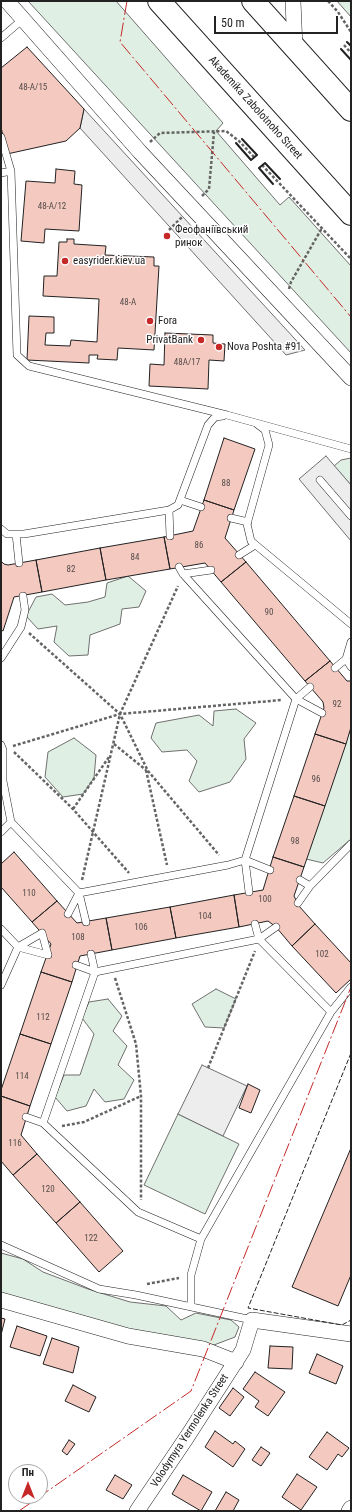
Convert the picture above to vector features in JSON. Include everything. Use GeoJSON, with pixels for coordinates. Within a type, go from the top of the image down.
{"type":"FeatureCollection","features":[{"type":"Feature","properties":{"kind":"highway","name":"Akademika Zabolotnoho Street"},"geometry":{"type":"LineString","coordinates":[[159,1],[351,214]]}},
{"type":"Feature","properties":{"kind":"highway"},"geometry":{"type":"LineString","coordinates":[[253,1],[351,110]]}},
{"type":"Feature","properties":{"kind":"street"},"geometry":{"type":"LineString","coordinates":[[7,1],[140,152],[351,378]]}},
{"type":"Feature","properties":{"kind":"street"},"geometry":{"type":"LineString","coordinates":[[293,1],[294,48]]}},
{"type":"Feature","properties":{"kind":"street"},"geometry":{"type":"LineString","coordinates":[[1,1300],[128,1336],[239,1356]]}},
{"type":"Feature","properties":{"kind":"street"},"geometry":{"type":"LineString","coordinates":[[252,1320],[351,1334]]}},
{"type":"Feature","properties":{"kind":"street","name":"Volodymyra Yermolenka Street"},"geometry":{"type":"LineString","coordinates":[[137,1511],[188,1437],[239,1356],[252,1320]]}},
{"type":"Feature","properties":{"kind":"lane"},"geometry":{"type":"LineString","coordinates":[[1,38],[23,19]]}},
{"type":"Feature","properties":{"kind":"lane"},"geometry":{"type":"LineString","coordinates":[[1,137],[11,171],[17,355],[29,366],[255,422],[351,449]]}},
{"type":"Feature","properties":{"kind":"lane"},"geometry":{"type":"LineString","coordinates":[[1,173],[11,171]]}},
{"type":"Feature","properties":{"kind":"lane"},"geometry":{"type":"LineString","coordinates":[[1,530],[7,534],[24,534],[169,510],[178,505],[208,426],[215,417],[227,415]]}},
{"type":"Feature","properties":{"kind":"lane"},"geometry":{"type":"LineString","coordinates":[[255,422],[265,430],[269,445],[248,522],[251,541],[351,624]]}},
{"type":"Feature","properties":{"kind":"lane"},"geometry":{"type":"LineString","coordinates":[[320,480],[351,516]]}},
{"type":"Feature","properties":{"kind":"lane"},"geometry":{"type":"LineString","coordinates":[[180,500],[201,507]]}},
{"type":"Feature","properties":{"kind":"lane"},"geometry":{"type":"LineString","coordinates":[[169,510],[170,536]]}},
{"type":"Feature","properties":{"kind":"lane"},"geometry":{"type":"LineString","coordinates":[[231,518],[248,522]]}},
{"type":"Feature","properties":{"kind":"lane"},"geometry":{"type":"LineString","coordinates":[[16,534],[19,563]]}},
{"type":"Feature","properties":{"kind":"lane"},"geometry":{"type":"LineString","coordinates":[[239,554],[255,545]]}},
{"type":"Feature","properties":{"kind":"lane"},"geometry":{"type":"LineString","coordinates":[[178,567],[296,699],[322,713]]}},
{"type":"Feature","properties":{"kind":"lane"},"geometry":{"type":"LineString","coordinates":[[183,574],[211,570]]}},
{"type":"Feature","properties":{"kind":"lane"},"geometry":{"type":"LineString","coordinates":[[1,658],[21,627],[25,610],[23,596]]}},
{"type":"Feature","properties":{"kind":"lane"},"geometry":{"type":"LineString","coordinates":[[335,668],[346,659],[351,642]]}},
{"type":"Feature","properties":{"kind":"lane"},"geometry":{"type":"LineString","coordinates":[[346,659],[351,667]]}},
{"type":"Feature","properties":{"kind":"lane"},"geometry":{"type":"LineString","coordinates":[[249,892],[245,860],[296,699],[310,687]]}},
{"type":"Feature","properties":{"kind":"lane"},"geometry":{"type":"LineString","coordinates":[[1,745],[3,781],[11,822],[79,894],[86,922]]}},
{"type":"Feature","properties":{"kind":"lane"},"geometry":{"type":"LineString","coordinates":[[1,832],[11,822]]}},
{"type":"Feature","properties":{"kind":"lane"},"geometry":{"type":"LineString","coordinates":[[298,903],[310,886],[351,844]]}},
{"type":"Feature","properties":{"kind":"lane"},"geometry":{"type":"LineString","coordinates":[[68,914],[79,894],[228,865],[245,860],[270,870]]}},
{"type":"Feature","properties":{"kind":"lane"},"geometry":{"type":"LineString","coordinates":[[300,880],[310,886]]}},
{"type":"Feature","properties":{"kind":"lane"},"geometry":{"type":"LineString","coordinates":[[255,924],[260,939],[331,1012]]}},
{"type":"Feature","properties":{"kind":"lane"},"geometry":{"type":"LineString","coordinates":[[76,965],[95,972],[260,939],[276,927]]}},
{"type":"Feature","properties":{"kind":"lane"},"geometry":{"type":"LineString","coordinates":[[1,930],[18,947],[1,985]]}},
{"type":"Feature","properties":{"kind":"lane"},"geometry":{"type":"LineString","coordinates":[[45,1126],[95,972],[91,954]]}},
{"type":"Feature","properties":{"kind":"lane"},"geometry":{"type":"LineString","coordinates":[[191,1306],[191,1275],[201,1239],[331,1012],[351,987]]}},
{"type":"Feature","properties":{"kind":"lane"},"geometry":{"type":"LineString","coordinates":[[26,1118],[45,1126],[138,1212],[201,1239]]}},
{"type":"Feature","properties":{"kind":"lane"},"geometry":{"type":"LineString","coordinates":[[1,1245],[99,1289],[191,1306],[252,1320]]}},
{"type":"Feature","properties":{"kind":"path"},"geometry":{"type":"LineString","coordinates":[[328,1],[338,12],[351,32]]}},
{"type":"Feature","properties":{"kind":"path"},"geometry":{"type":"LineString","coordinates":[[344,46],[351,53]]}},
{"type":"Feature","properties":{"kind":"path"},"geometry":{"type":"LineString","coordinates":[[140,152],[160,133],[226,131],[239,141],[254,158]]}},
{"type":"Feature","properties":{"kind":"path"},"geometry":{"type":"LineString","coordinates":[[169,230],[209,189],[214,132]]}},
{"type":"Feature","properties":{"kind":"path"},"geometry":{"type":"LineString","coordinates":[[262,166],[351,259]]}},
{"type":"Feature","properties":{"kind":"path"},"geometry":{"type":"LineString","coordinates":[[283,306],[291,282],[322,228]]}},
{"type":"Feature","properties":{"kind":"path"},"geometry":{"type":"LineString","coordinates":[[79,894],[120,714],[183,574]]}},
{"type":"Feature","properties":{"kind":"path"},"geometry":{"type":"LineString","coordinates":[[21,627],[32,635],[120,714],[147,771],[169,876]]}},
{"type":"Feature","properties":{"kind":"path"},"geometry":{"type":"LineString","coordinates":[[138,882],[94,831],[10,747],[120,714],[296,699]]}},
{"type":"Feature","properties":{"kind":"path"},"geometry":{"type":"LineString","coordinates":[[114,744],[147,771],[228,865]]}},
{"type":"Feature","properties":{"kind":"path"},"geometry":{"type":"LineString","coordinates":[[73,809],[110,755]]}},
{"type":"Feature","properties":{"kind":"path"},"geometry":{"type":"LineString","coordinates":[[208,1068],[260,939]]}},
{"type":"Feature","properties":{"kind":"path"},"geometry":{"type":"LineString","coordinates":[[112,968],[136,1044],[141,1096],[142,1214]]}},
{"type":"Feature","properties":{"kind":"path"},"geometry":{"type":"LineString","coordinates":[[45,1126],[84,1122],[141,1096]]}},
{"type":"Feature","properties":{"kind":"path"},"geometry":{"type":"LineString","coordinates":[[142,1286],[191,1275]]}},
{"type":"Feature","properties":{"kind":"green space"},"geometry":{"type":"Polygon","coordinates":[[[28,1],[116,1],[223,123],[216,131],[280,205],[289,197],[351,266],[351,353],[28,1]]]}},
{"type":"Feature","properties":{"kind":"green space"},"geometry":{"type":"Polygon","coordinates":[[[337,1],[351,1],[351,17],[337,1]]]}},
{"type":"Feature","properties":{"kind":"green space"},"geometry":{"type":"Polygon","coordinates":[[[351,458],[351,485],[334,466],[341,460],[351,458]]]}},
{"type":"Feature","properties":{"kind":"green space"},"geometry":{"type":"Polygon","coordinates":[[[128,576],[146,591],[139,607],[122,609],[120,624],[90,635],[88,655],[69,656],[54,642],[57,626],[38,629],[26,616],[36,597],[52,594],[65,605],[88,602],[105,597],[107,583],[128,576]]]}},
{"type":"Feature","properties":{"kind":"green space"},"geometry":{"type":"Polygon","coordinates":[[[236,709],[256,723],[244,739],[246,759],[230,782],[199,792],[189,781],[197,761],[187,750],[162,752],[151,738],[156,723],[199,715],[213,726],[214,711],[236,709]]]}},
{"type":"Feature","properties":{"kind":"green space"},"geometry":{"type":"Polygon","coordinates":[[[349,733],[351,733],[351,839],[323,863],[306,859],[349,733]]]}},
{"type":"Feature","properties":{"kind":"green space"},"geometry":{"type":"Polygon","coordinates":[[[74,738],[96,755],[94,778],[83,794],[63,797],[45,777],[48,752],[74,738]]]}},
{"type":"Feature","properties":{"kind":"green space"},"geometry":{"type":"Polygon","coordinates":[[[216,989],[236,999],[224,1028],[205,1027],[192,1004],[216,989]]]}},
{"type":"Feature","properties":{"kind":"green space"},"geometry":{"type":"Polygon","coordinates":[[[108,999],[122,1016],[113,1031],[127,1046],[118,1065],[134,1080],[124,1099],[105,1102],[94,1089],[86,1106],[67,1111],[55,1097],[64,1075],[80,1075],[94,1034],[82,1018],[89,1002],[108,999]]]}},
{"type":"Feature","properties":{"kind":"green space"},"geometry":{"type":"Polygon","coordinates":[[[178,1114],[239,1144],[205,1214],[144,1185],[178,1114]]]}},
{"type":"Feature","properties":{"kind":"green space"},"geometry":{"type":"Polygon","coordinates":[[[1,1253],[23,1259],[43,1272],[88,1289],[130,1302],[166,1306],[181,1320],[196,1313],[231,1320],[239,1327],[235,1337],[214,1345],[133,1333],[1,1295],[1,1253]]]}},
{"type":"Feature","properties":{"kind":"shaded area"},"geometry":{"type":"Polygon","coordinates":[[[84,109],[305,350],[286,355],[80,128],[84,109]]]}},
{"type":"Feature","properties":{"kind":"shaded area"},"geometry":{"type":"Polygon","coordinates":[[[326,456],[351,485],[351,541],[299,479],[326,456]]]}},
{"type":"Feature","properties":{"kind":"shaded area"},"geometry":{"type":"Polygon","coordinates":[[[202,1065],[247,1086],[223,1136],[178,1114],[202,1065]]]}},
{"type":"Feature","properties":{"kind":"building"},"geometry":{"type":"Polygon","coordinates":[[[27,47],[84,109],[80,128],[66,141],[7,154],[1,127],[1,68],[27,47]]]}},
{"type":"Feature","properties":{"kind":"building"},"geometry":{"type":"Polygon","coordinates":[[[56,169],[75,171],[74,184],[82,185],[79,231],[45,229],[44,243],[21,241],[26,181],[55,183],[56,169]]]}},
{"type":"Feature","properties":{"kind":"building"},"geometry":{"type":"Polygon","coordinates":[[[67,239],[74,239],[74,244],[106,246],[105,255],[154,257],[154,266],[159,266],[154,350],[118,348],[117,360],[97,359],[98,355],[89,355],[89,363],[27,360],[29,316],[54,317],[54,333],[46,333],[45,345],[70,346],[71,340],[97,342],[99,299],[43,296],[44,276],[57,276],[59,242],[67,242],[67,239]]]}},
{"type":"Feature","properties":{"kind":"building"},"geometry":{"type":"Polygon","coordinates":[[[165,333],[213,335],[213,343],[225,344],[224,361],[209,360],[208,389],[149,386],[150,364],[164,365],[165,333]]]}},
{"type":"Feature","properties":{"kind":"building"},"geometry":{"type":"Polygon","coordinates":[[[224,438],[255,449],[234,510],[204,500],[224,438]]]}},
{"type":"Feature","properties":{"kind":"building"},"geometry":{"type":"Polygon","coordinates":[[[204,500],[234,510],[225,538],[246,562],[221,582],[205,563],[170,569],[164,537],[193,531],[204,500]]]}},
{"type":"Feature","properties":{"kind":"building"},"geometry":{"type":"Polygon","coordinates":[[[164,537],[170,569],[106,580],[100,548],[164,537]]]}},
{"type":"Feature","properties":{"kind":"building"},"geometry":{"type":"Polygon","coordinates":[[[100,548],[106,580],[42,592],[36,560],[100,548]]]}},
{"type":"Feature","properties":{"kind":"building"},"geometry":{"type":"Polygon","coordinates":[[[36,560],[42,592],[14,597],[3,631],[1,630],[1,561],[8,565],[36,560]]]}},
{"type":"Feature","properties":{"kind":"building"},"geometry":{"type":"Polygon","coordinates":[[[246,562],[330,661],[305,681],[221,582],[246,562]]]}},
{"type":"Feature","properties":{"kind":"building"},"geometry":{"type":"Polygon","coordinates":[[[330,661],[347,681],[351,681],[351,727],[346,744],[315,734],[324,708],[323,702],[305,681],[330,661]]]}},
{"type":"Feature","properties":{"kind":"building"},"geometry":{"type":"Polygon","coordinates":[[[315,734],[346,744],[325,806],[294,796],[315,734]]]}},
{"type":"Feature","properties":{"kind":"building"},"geometry":{"type":"Polygon","coordinates":[[[294,796],[325,806],[304,867],[273,857],[294,796]]]}},
{"type":"Feature","properties":{"kind":"building"},"geometry":{"type":"Polygon","coordinates":[[[14,852],[57,901],[32,922],[1,887],[1,864],[14,852]]]}},
{"type":"Feature","properties":{"kind":"building"},"geometry":{"type":"Polygon","coordinates":[[[273,857],[304,867],[294,896],[299,906],[315,924],[292,946],[276,927],[268,921],[239,927],[234,895],[263,890],[273,857]]]}},
{"type":"Feature","properties":{"kind":"building"},"geometry":{"type":"Polygon","coordinates":[[[234,895],[239,927],[176,938],[170,907],[234,895]]]}},
{"type":"Feature","properties":{"kind":"building"},"geometry":{"type":"Polygon","coordinates":[[[57,901],[77,923],[106,918],[112,950],[80,956],[72,982],[41,972],[51,944],[32,922],[57,901]]]}},
{"type":"Feature","properties":{"kind":"building"},"geometry":{"type":"Polygon","coordinates":[[[170,907],[176,938],[112,950],[106,918],[170,907]]]}},
{"type":"Feature","properties":{"kind":"building"},"geometry":{"type":"Polygon","coordinates":[[[315,924],[351,963],[351,979],[336,993],[292,946],[315,924]]]}},
{"type":"Feature","properties":{"kind":"building"},"geometry":{"type":"Polygon","coordinates":[[[41,972],[72,982],[51,1044],[20,1034],[41,972]]]}},
{"type":"Feature","properties":{"kind":"building"},"geometry":{"type":"Polygon","coordinates":[[[20,1034],[51,1044],[30,1106],[1,1096],[1,1090],[20,1034]]]}},
{"type":"Feature","properties":{"kind":"building"},"geometry":{"type":"Polygon","coordinates":[[[248,1084],[260,1090],[251,1113],[239,1108],[248,1084]]]}},
{"type":"Feature","properties":{"kind":"building"},"geometry":{"type":"Polygon","coordinates":[[[1,1096],[30,1106],[21,1135],[37,1154],[13,1175],[1,1161],[1,1096]]]}},
{"type":"Feature","properties":{"kind":"building"},"geometry":{"type":"Polygon","coordinates":[[[351,1148],[351,1275],[338,1306],[292,1287],[351,1148]]]}},
{"type":"Feature","properties":{"kind":"building"},"geometry":{"type":"Polygon","coordinates":[[[37,1154],[80,1202],[56,1223],[13,1175],[37,1154]]]}},
{"type":"Feature","properties":{"kind":"building"},"geometry":{"type":"Polygon","coordinates":[[[80,1202],[123,1251],[99,1272],[56,1223],[80,1202]]]}},
{"type":"Feature","properties":{"kind":"building"},"geometry":{"type":"Polygon","coordinates":[[[1,1318],[5,1319],[1,1335],[1,1318]]]}},
{"type":"Feature","properties":{"kind":"building"},"geometry":{"type":"Polygon","coordinates":[[[17,1326],[47,1336],[40,1356],[10,1347],[17,1326]]]}},
{"type":"Feature","properties":{"kind":"building"},"geometry":{"type":"Polygon","coordinates":[[[52,1338],[79,1347],[73,1373],[43,1364],[52,1338]]]}},
{"type":"Feature","properties":{"kind":"building"},"geometry":{"type":"Polygon","coordinates":[[[270,1346],[293,1347],[292,1369],[268,1368],[270,1346]]]}},
{"type":"Feature","properties":{"kind":"building"},"geometry":{"type":"Polygon","coordinates":[[[317,1354],[343,1366],[336,1384],[309,1373],[317,1354]]]}},
{"type":"Feature","properties":{"kind":"building"},"geometry":{"type":"Polygon","coordinates":[[[255,1372],[285,1392],[268,1416],[255,1407],[259,1401],[243,1389],[255,1372]]]}},
{"type":"Feature","properties":{"kind":"building"},"geometry":{"type":"Polygon","coordinates":[[[73,1385],[96,1397],[89,1412],[65,1401],[73,1385]]]}},
{"type":"Feature","properties":{"kind":"building"},"geometry":{"type":"Polygon","coordinates":[[[233,1388],[244,1397],[230,1416],[219,1408],[233,1388]]]}},
{"type":"Feature","properties":{"kind":"building"},"geometry":{"type":"Polygon","coordinates":[[[215,1431],[233,1444],[235,1441],[245,1449],[233,1467],[205,1447],[215,1431]]]}},
{"type":"Feature","properties":{"kind":"building"},"geometry":{"type":"Polygon","coordinates":[[[327,1432],[349,1448],[342,1457],[338,1454],[327,1470],[309,1457],[327,1432]]]}},
{"type":"Feature","properties":{"kind":"building"},"geometry":{"type":"Polygon","coordinates":[[[69,1440],[75,1444],[67,1455],[62,1451],[69,1440]]]}},
{"type":"Feature","properties":{"kind":"building"},"geometry":{"type":"Polygon","coordinates":[[[261,1447],[270,1453],[261,1466],[252,1460],[261,1447]]]}},
{"type":"Feature","properties":{"kind":"building"},"geometry":{"type":"Polygon","coordinates":[[[297,1474],[317,1487],[301,1510],[282,1497],[297,1474]]]}},
{"type":"Feature","properties":{"kind":"building"},"geometry":{"type":"Polygon","coordinates":[[[115,1475],[132,1485],[123,1499],[106,1490],[115,1475]]]}},
{"type":"Feature","properties":{"kind":"building"},"geometry":{"type":"Polygon","coordinates":[[[183,1475],[212,1492],[201,1511],[172,1494],[183,1475]]]}},
{"type":"Feature","properties":{"kind":"building"},"geometry":{"type":"Polygon","coordinates":[[[226,1492],[239,1500],[233,1511],[215,1511],[226,1492]]]}},
{"type":"Feature","properties":{"kind":"fence"},"geometry":{"type":"LineString","coordinates":[[351,1053],[248,1308],[342,1325],[351,1320]]}},
{"type":"Feature","properties":{"kind":"wall"},"geometry":{"type":"LineString","coordinates":[[347,42],[351,46]]}},
{"type":"Feature","properties":{"kind":"wall"},"geometry":{"type":"LineString","coordinates":[[341,49],[351,60]]}},
{"type":"Feature","properties":{"kind":"wall"},"geometry":{"type":"LineString","coordinates":[[236,143],[251,160],[257,155],[242,139]]}},
{"type":"Feature","properties":{"kind":"wall"},"geometry":{"type":"LineString","coordinates":[[273,184],[259,168],[265,163],[280,179]]}},
{"type":"Feature","properties":{"kind":"power"},"geometry":{"type":"LineString","coordinates":[[127,1],[120,42],[351,317]]}},
{"type":"Feature","properties":{"kind":"power"},"geometry":{"type":"LineString","coordinates":[[19,1511],[191,1391],[351,987]]}},
{"type":"Feature","properties":{"kind":"place","name":"Феофаніївський ринок"},"geometry":{"type":"Point","coordinates":[167,236]}},
{"type":"Feature","properties":{"kind":"place","name":"easyrider.kiev.ua"},"geometry":{"type":"Point","coordinates":[65,261]}},
{"type":"Feature","properties":{"kind":"place","name":"Fora"},"geometry":{"type":"Point","coordinates":[150,321]}},
{"type":"Feature","properties":{"kind":"place","name":"PrivatBank"},"geometry":{"type":"Point","coordinates":[201,340]}},
{"type":"Feature","properties":{"kind":"place","name":"Nova Poshta #91"},"geometry":{"type":"Point","coordinates":[219,347]}}]}
